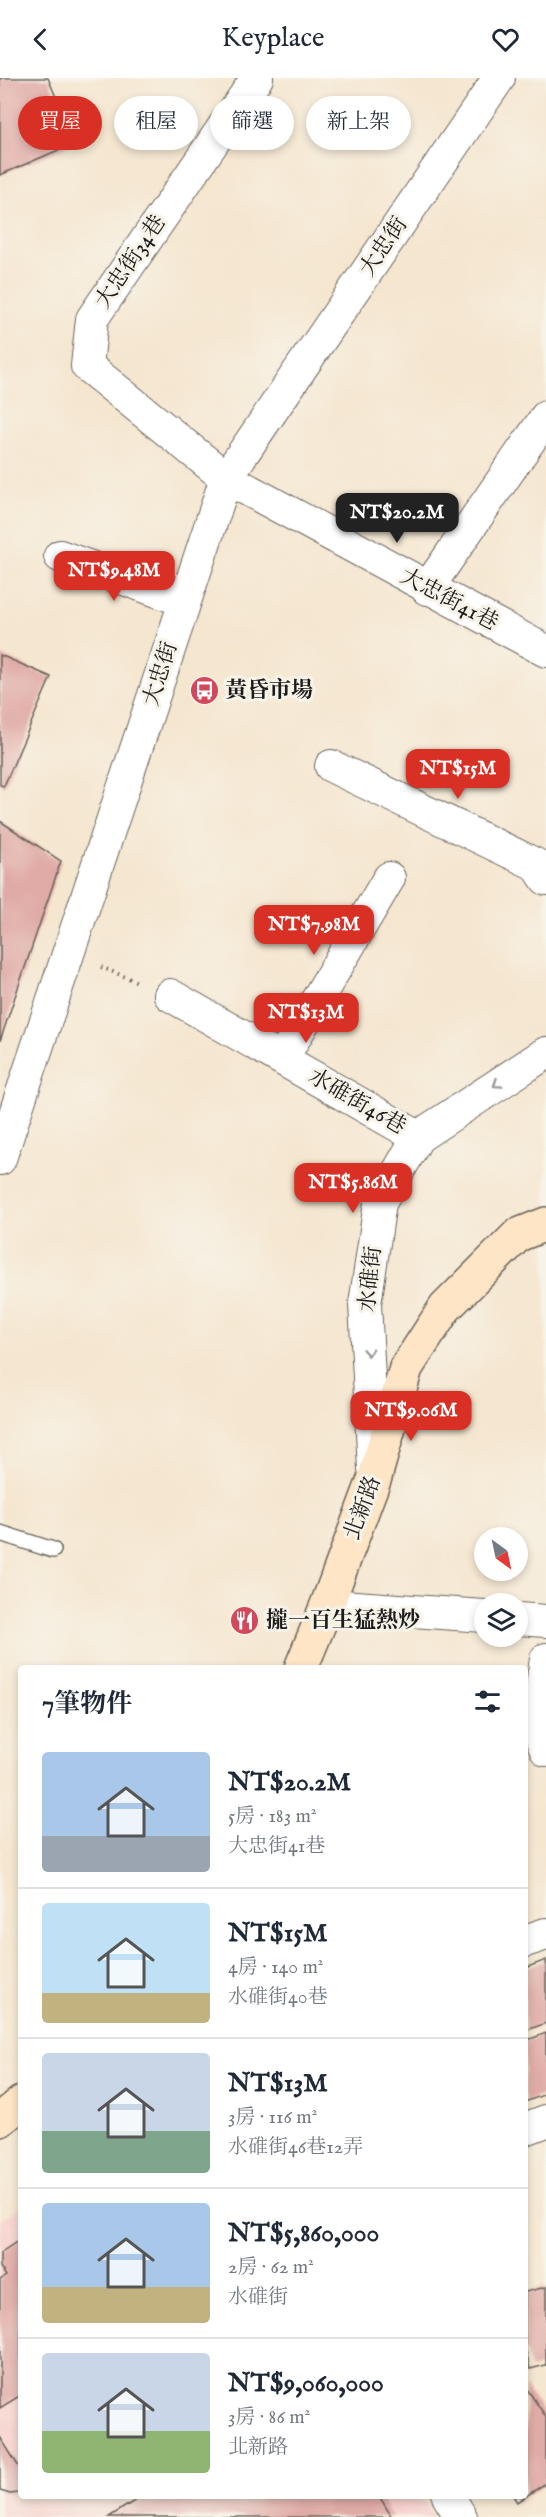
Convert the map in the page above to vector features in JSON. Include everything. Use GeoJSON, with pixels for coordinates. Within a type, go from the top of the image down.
{"type":"FeatureCollection","features":[{"type":"Feature","properties":{"kind":"main road","name":"北新路"},"geometry":{"type":"LineString","coordinates":[[302,1665],[375,1477],[406,1368],[445,1308],[518,1235],[546,1224]]}},
{"type":"Feature","properties":{"kind":"main road"},"geometry":{"type":"LineString","coordinates":[[0,2120],[18,2105]]}},
{"type":"Feature","properties":{"kind":"street","name":"大忠街34巷"},"geometry":{"type":"LineString","coordinates":[[226,478],[87,366],[93,320],[257,78]]}},
{"type":"Feature","properties":{"kind":"street","name":"大忠街"},"geometry":{"type":"LineString","coordinates":[[0,1159],[226,478],[499,78]]}},
{"type":"Feature","properties":{"kind":"street"},"geometry":{"type":"LineString","coordinates":[[427,589],[546,417]]}},
{"type":"Feature","properties":{"kind":"street","name":"大忠街41巷"},"geometry":{"type":"LineString","coordinates":[[226,478],[427,589],[546,651]]}},
{"type":"Feature","properties":{"kind":"street"},"geometry":{"type":"LineString","coordinates":[[60,556],[185,601]]}},
{"type":"Feature","properties":{"kind":"street"},"geometry":{"type":"LineString","coordinates":[[331,766],[537,865],[546,879]]}},
{"type":"Feature","properties":{"kind":"street"},"geometry":{"type":"LineString","coordinates":[[282,1059],[389,878]]}},
{"type":"Feature","properties":{"kind":"street","name":"水碓街46巷"},"geometry":{"type":"LineString","coordinates":[[170,995],[418,1137]]}},
{"type":"Feature","properties":{"kind":"street","name":"水碓街"},"geometry":{"type":"LineString","coordinates":[[375,1477],[365,1304],[380,1203],[418,1137],[546,1053]]}},
{"type":"Feature","properties":{"kind":"street"},"geometry":{"type":"LineString","coordinates":[[327,1605],[474,1615]]}},
{"type":"Feature","properties":{"kind":"street"},"geometry":{"type":"LineString","coordinates":[[528,1619],[546,1620]]}},
{"type":"Feature","properties":{"kind":"street"},"geometry":{"type":"LineString","coordinates":[[546,1659],[536,1725],[546,1750]]}},
{"type":"Feature","properties":{"kind":"street"},"geometry":{"type":"LineString","coordinates":[[528,1940],[546,1934]]}},
{"type":"Feature","properties":{"kind":"street"},"geometry":{"type":"LineString","coordinates":[[528,2128],[546,2121]]}},
{"type":"Feature","properties":{"kind":"street"},"geometry":{"type":"LineString","coordinates":[[450,2499],[461,2517]]}},
{"type":"Feature","properties":{"kind":"lane"},"geometry":{"type":"LineString","coordinates":[[0,1533],[53,1550]]}},
{"type":"Feature","properties":{"kind":"path"},"geometry":{"type":"LineString","coordinates":[[68,953],[170,995]]}},
{"type":"Feature","properties":{"kind":"shaded area"},"geometry":{"type":"Polygon","coordinates":[[[18,2209],[18,2499],[422,2499],[435,2517],[0,2517],[0,2220],[18,2209]]]}},
{"type":"Feature","properties":{"kind":"building"},"geometry":{"type":"Polygon","coordinates":[[[0,78],[48,78],[55,96],[18,96],[18,150],[59,150],[0,175],[0,78]]]}},
{"type":"Feature","properties":{"kind":"building"},"geometry":{"type":"Polygon","coordinates":[[[0,655],[51,677],[4,786],[0,785],[0,655]]]}},
{"type":"Feature","properties":{"kind":"building"},"geometry":{"type":"Polygon","coordinates":[[[0,821],[61,861],[0,1041],[0,821]]]}},
{"type":"Feature","properties":{"kind":"building"},"geometry":{"type":"Polygon","coordinates":[[[546,1960],[546,2023],[528,2030],[528,1967],[546,1960]]]}},
{"type":"Feature","properties":{"kind":"building"},"geometry":{"type":"Polygon","coordinates":[[[546,2033],[546,2094],[528,2101],[528,2040],[546,2033]]]}},
{"type":"Feature","properties":{"kind":"building"},"geometry":{"type":"Polygon","coordinates":[[[18,2241],[18,2397],[0,2408],[0,2280],[6,2276],[0,2267],[0,2253],[18,2241]]]}},
{"type":"Feature","properties":{"kind":"building"},"geometry":{"type":"Polygon","coordinates":[[[546,2287],[546,2365],[530,2369],[528,2360],[528,2291],[546,2287]]]}},
{"type":"Feature","properties":{"kind":"building"},"geometry":{"type":"Polygon","coordinates":[[[528,2390],[546,2417],[546,2483],[528,2495],[528,2390]]]}},
{"type":"Feature","properties":{"kind":"building"},"geometry":{"type":"Polygon","coordinates":[[[0,2437],[18,2465],[18,2493],[10,2494],[0,2491],[0,2437]]]}},
{"type":"Feature","properties":{"kind":"building"},"geometry":{"type":"Polygon","coordinates":[[[137,2499],[381,2499],[392,2517],[109,2517],[137,2499]]]}},
{"type":"Feature","properties":{"kind":"place","name":"黃昏市場"},"geometry":{"type":"Point","coordinates":[204,691]}},
{"type":"Feature","properties":{"kind":"place","name":"攏一百生猛熱炒"},"geometry":{"type":"Point","coordinates":[245,1621]}}]}
